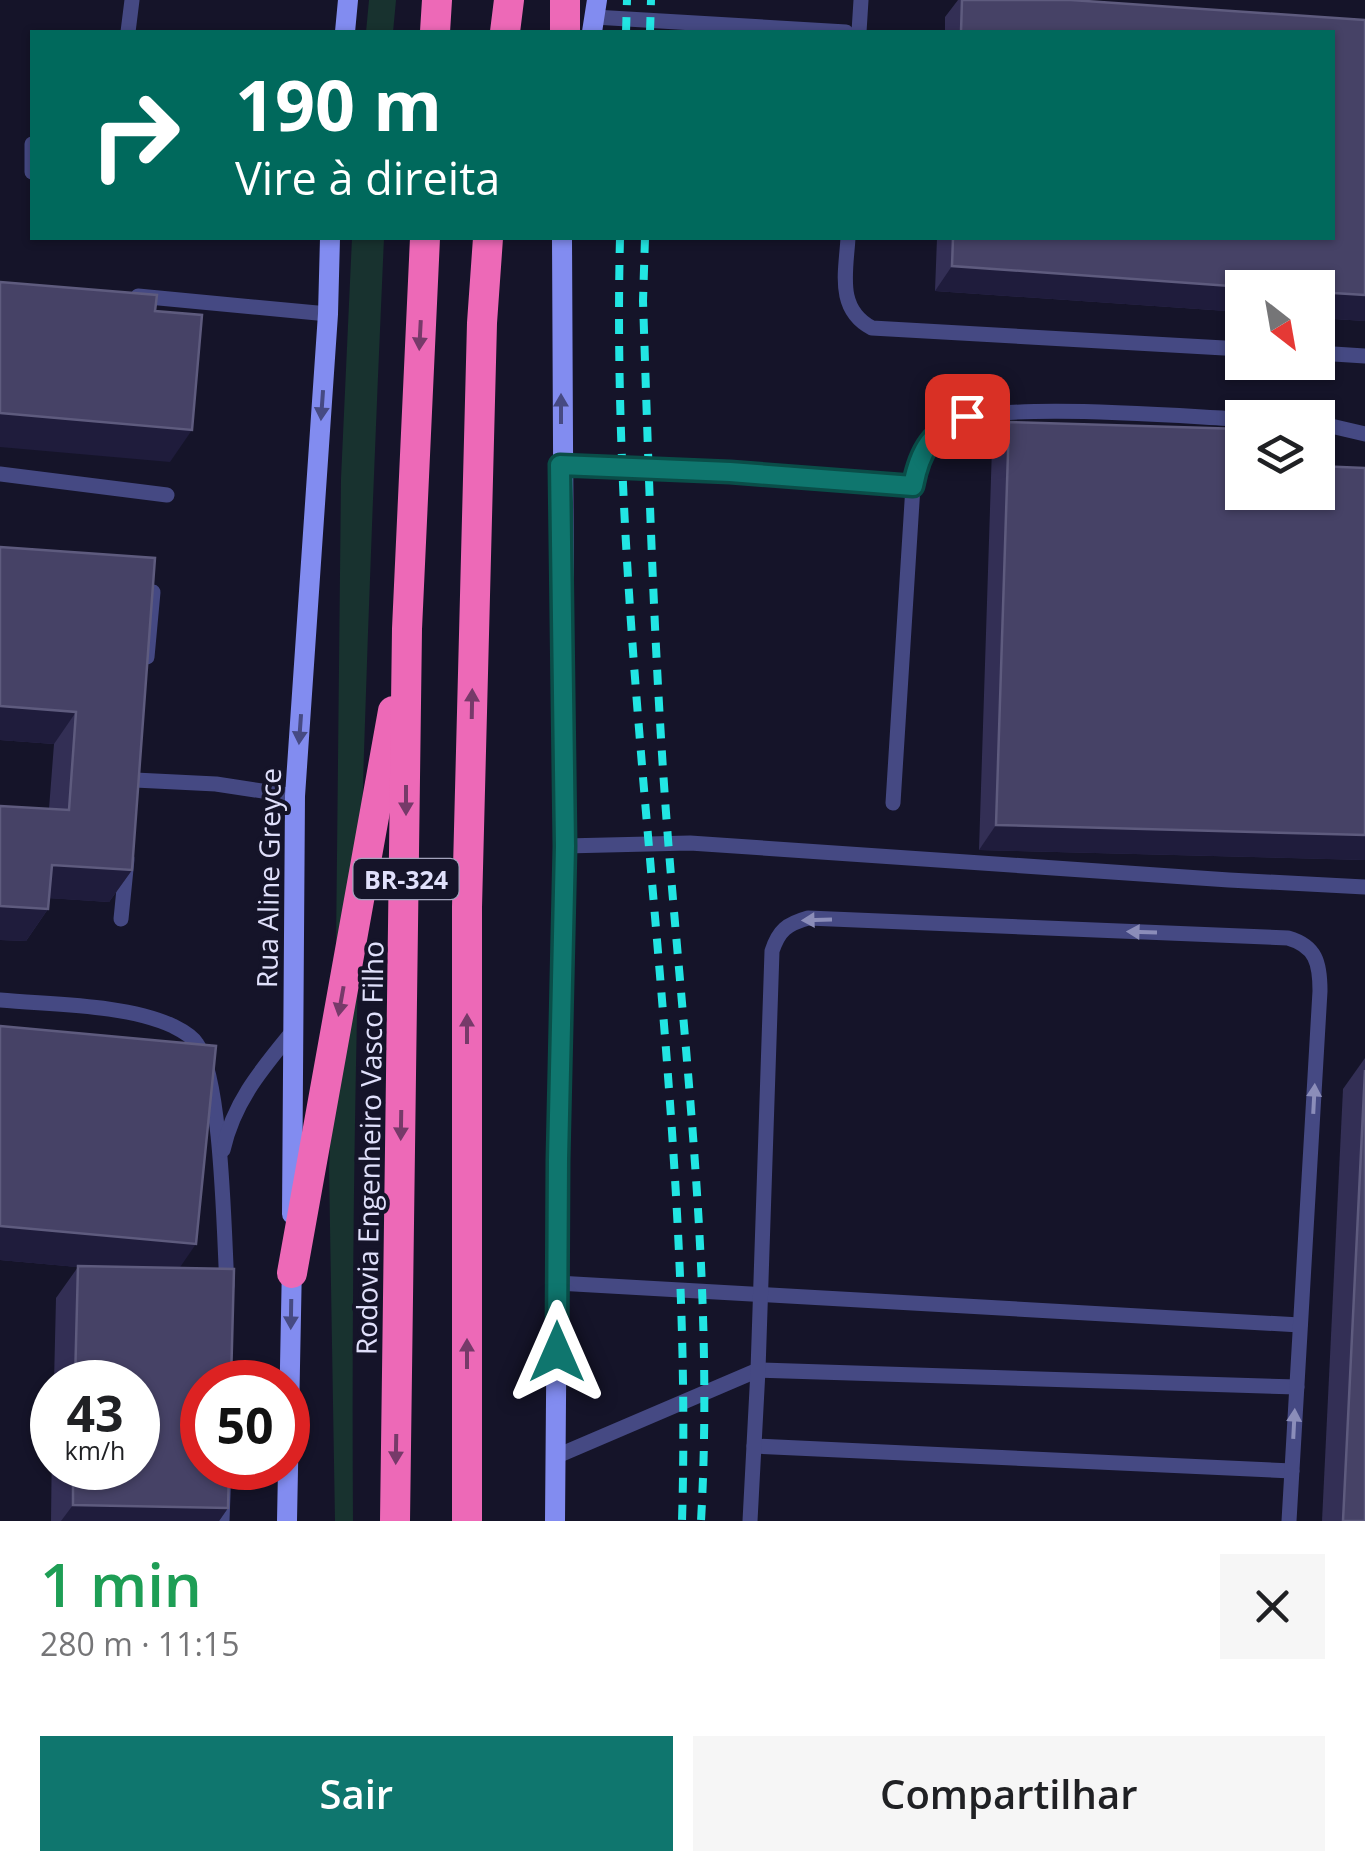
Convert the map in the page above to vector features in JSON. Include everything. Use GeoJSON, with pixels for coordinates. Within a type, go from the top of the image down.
{"type":"FeatureCollection","features":[{"type":"Feature","properties":{"kind":"highway"},"geometry":{"type":"LineString","coordinates":[[435,30],[437,0]]}},
{"type":"Feature","properties":{"kind":"highway"},"geometry":{"type":"LineString","coordinates":[[506,30],[508,0]]}},
{"type":"Feature","properties":{"kind":"highway"},"geometry":{"type":"LineString","coordinates":[[564,30],[565,0]]}},
{"type":"Feature","properties":{"kind":"highway","name":"Rodovia Engenheiro Vasco Filho"},"geometry":{"type":"LineString","coordinates":[[395,1521],[407,630],[425,240]]}},
{"type":"Feature","properties":{"kind":"highway","name":"BR-324"},"geometry":{"type":"LineString","coordinates":[[467,1521],[467,908],[481,360],[488,240]]}},
{"type":"Feature","properties":{"kind":"highway"},"geometry":{"type":"LineString","coordinates":[[292,1273],[407,630]]}},
{"type":"Feature","properties":{"kind":"main road"},"geometry":{"type":"LineString","coordinates":[[345,30],[348,0]]}},
{"type":"Feature","properties":{"kind":"main road","name":"Rua Aline Greyce"},"geometry":{"type":"LineString","coordinates":[[287,1521],[295,796],[330,240]]}},
{"type":"Feature","properties":{"kind":"main road"},"geometry":{"type":"LineString","coordinates":[[555,1521],[565,846],[560,465],[562,240]]}},
{"type":"Feature","properties":{"kind":"lane"},"geometry":{"type":"LineString","coordinates":[[128,30],[132,0]]}},
{"type":"Feature","properties":{"kind":"lane"},"geometry":{"type":"LineString","coordinates":[[859,30],[861,0]]}},
{"type":"Feature","properties":{"kind":"lane"},"geometry":{"type":"LineString","coordinates":[[594,16],[814,30]]}},
{"type":"Feature","properties":{"kind":"lane"},"geometry":{"type":"LineString","coordinates":[[848,240],[844,294],[859,321],[872,328],[1225,348]]}},
{"type":"Feature","properties":{"kind":"lane"},"geometry":{"type":"LineString","coordinates":[[119,294],[328,314]]}},
{"type":"Feature","properties":{"kind":"lane"},"geometry":{"type":"LineString","coordinates":[[1335,354],[1365,356]]}},
{"type":"Feature","properties":{"kind":"lane"},"geometry":{"type":"LineString","coordinates":[[893,803],[913,486],[918,461],[943,426],[967,416],[1027,411],[1225,418]]}},
{"type":"Feature","properties":{"kind":"lane"},"geometry":{"type":"LineString","coordinates":[[1335,427],[1365,434]]}},
{"type":"Feature","properties":{"kind":"lane"},"geometry":{"type":"LineString","coordinates":[[560,465],[730,472],[913,486]]}},
{"type":"Feature","properties":{"kind":"lane"},"geometry":{"type":"LineString","coordinates":[[0,474],[166,495]]}},
{"type":"Feature","properties":{"kind":"lane"},"geometry":{"type":"LineString","coordinates":[[146,667],[154,592]]}},
{"type":"Feature","properties":{"kind":"lane"},"geometry":{"type":"LineString","coordinates":[[133,797],[137,761]]}},
{"type":"Feature","properties":{"kind":"lane"},"geometry":{"type":"LineString","coordinates":[[135,780],[216,784],[295,796]]}},
{"type":"Feature","properties":{"kind":"lane"},"geometry":{"type":"LineString","coordinates":[[565,846],[690,843],[1365,886]]}},
{"type":"Feature","properties":{"kind":"lane"},"geometry":{"type":"LineString","coordinates":[[121,919],[128,850]]}},
{"type":"Feature","properties":{"kind":"lane"},"geometry":{"type":"LineString","coordinates":[[750,1521],[772,951],[778,935],[789,923],[808,918],[1288,938],[1302,942],[1315,954],[1320,968],[1289,1521]]}},
{"type":"Feature","properties":{"kind":"lane"},"geometry":{"type":"LineString","coordinates":[[0,1000],[150,1017],[177,1028],[197,1044],[210,1077],[228,1308]]}},
{"type":"Feature","properties":{"kind":"lane"},"geometry":{"type":"LineString","coordinates":[[220,1169],[230,1122],[241,1097],[293,1031]]}},
{"type":"Feature","properties":{"kind":"lane"},"geometry":{"type":"LineString","coordinates":[[557,1283],[1300,1325]]}},
{"type":"Feature","properties":{"kind":"lane"},"geometry":{"type":"LineString","coordinates":[[557,1456],[758,1370],[1296,1387]]}},
{"type":"Feature","properties":{"kind":"lane"},"geometry":{"type":"LineString","coordinates":[[754,1446],[1292,1471]]}},
{"type":"Feature","properties":{"kind":"lane"},"geometry":{"type":"LineString","coordinates":[[222,1521],[223,1490]]}},
{"type":"Feature","properties":{"kind":"green space"},"geometry":{"type":"Polygon","coordinates":[[[369,0],[396,0],[393,30],[366,30],[369,0]]]}},
{"type":"Feature","properties":{"kind":"green space"},"geometry":{"type":"Polygon","coordinates":[[[352,240],[384,240],[360,879],[353,1521],[335,1521],[329,1167],[335,1043],[341,479],[352,240]]]}},
{"type":"Feature","properties":{"kind":"building"},"geometry":{"type":"Polygon","coordinates":[[[962,0],[1071,0],[1365,20],[1365,295],[1335,293],[1335,270],[1225,270],[1225,286],[952,266],[953,240],[1335,240],[1335,30],[961,30],[962,0]]]}},
{"type":"Feature","properties":{"kind":"building"},"geometry":{"type":"Polygon","coordinates":[[[0,282],[157,295],[155,311],[202,315],[192,430],[0,413],[0,282]]]}},
{"type":"Feature","properties":{"kind":"building"},"geometry":{"type":"Polygon","coordinates":[[[1009,422],[1225,428],[1225,510],[1335,510],[1335,467],[1365,468],[1365,835],[996,825],[1009,422]]]}},
{"type":"Feature","properties":{"kind":"building"},"geometry":{"type":"Polygon","coordinates":[[[0,547],[155,558],[132,870],[52,865],[48,909],[0,906],[0,806],[69,810],[76,712],[0,706],[0,547]]]}},
{"type":"Feature","properties":{"kind":"building"},"geometry":{"type":"Polygon","coordinates":[[[0,1026],[216,1046],[196,1244],[0,1226],[0,1026]]]}},
{"type":"Feature","properties":{"kind":"building"},"geometry":{"type":"Polygon","coordinates":[[[1365,1070],[1365,1521],[1343,1521],[1365,1070]]]}},
{"type":"Feature","properties":{"kind":"building"},"geometry":{"type":"Polygon","coordinates":[[[78,1266],[234,1269],[232,1360],[180,1360],[180,1490],[228,1490],[228,1508],[73,1505],[73,1490],[160,1490],[160,1360],[76,1360],[78,1266]]]}},
{"type":"Feature","properties":{"kind":"railway"},"geometry":{"type":"LineString","coordinates":[[626,30],[627,0]]}},
{"type":"Feature","properties":{"kind":"railway"},"geometry":{"type":"LineString","coordinates":[[650,30],[651,0]]}},
{"type":"Feature","properties":{"kind":"railway"},"geometry":{"type":"LineString","coordinates":[[620,240],[620,398],[627,559],[676,1200],[683,1360],[682,1521]]}},
{"type":"Feature","properties":{"kind":"railway"},"geometry":{"type":"LineString","coordinates":[[645,240],[643,301],[659,705],[701,1265],[701,1521]]}},
{"type":"Feature","properties":{"kind":"route"},"geometry":{"type":"LineString","coordinates":[[557,1352],[565,846],[560,465],[730,472],[913,486],[918,461],[943,426],[967,416]]}}]}
